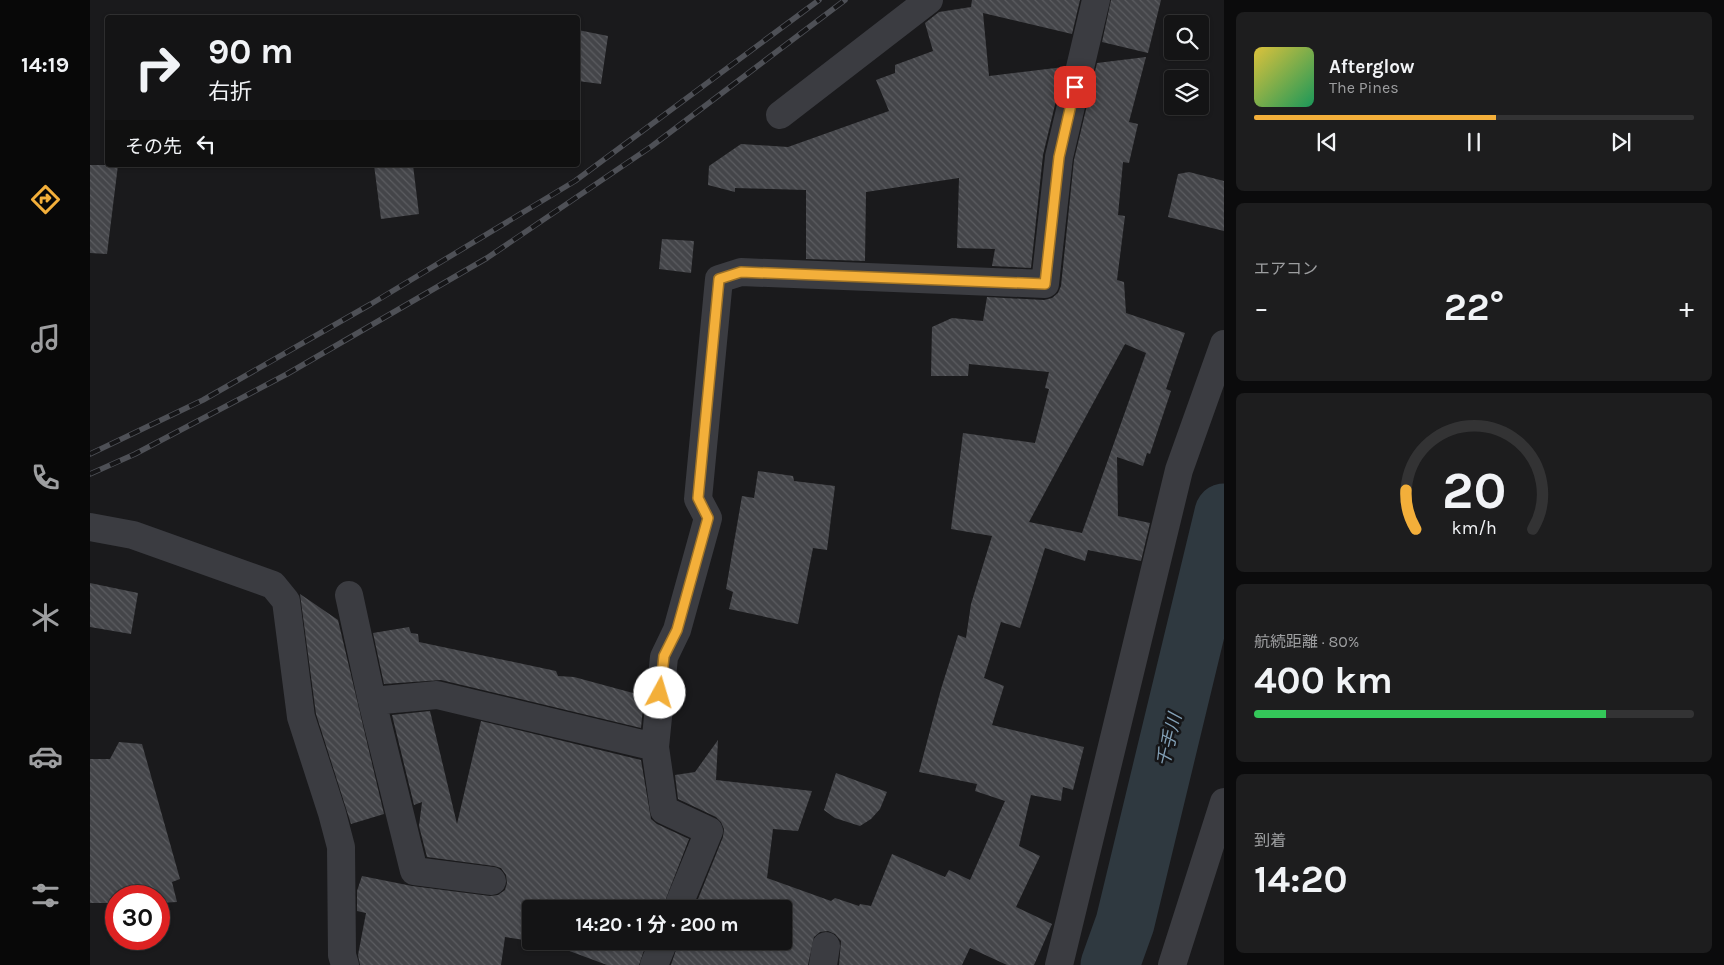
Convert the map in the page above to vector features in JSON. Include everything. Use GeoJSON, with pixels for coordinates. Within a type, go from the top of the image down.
{"type":"FeatureCollection","features":[{"type":"Feature","properties":{"kind":"street"},"geometry":{"type":"LineString","coordinates":[[780,115],[929,0]]}},
{"type":"Feature","properties":{"kind":"street"},"geometry":{"type":"LineString","coordinates":[[681,900],[709,831],[664,810],[655,747],[664,656],[677,630],[708,518],[698,498],[719,279],[741,272],[1045,284],[1059,157],[1096,0]]}},
{"type":"Feature","properties":{"kind":"street"},"geometry":{"type":"LineString","coordinates":[[1059,965],[1179,470],[1224,344]]}},
{"type":"Feature","properties":{"kind":"street"},"geometry":{"type":"LineString","coordinates":[[90,527],[133,535],[272,585],[286,601],[301,717],[341,847],[342,955],[345,965]]}},
{"type":"Feature","properties":{"kind":"street"},"geometry":{"type":"LineString","coordinates":[[349,595],[372,701],[414,871],[492,881]]}},
{"type":"Feature","properties":{"kind":"street"},"geometry":{"type":"LineString","coordinates":[[372,701],[437,695],[655,747]]}},
{"type":"Feature","properties":{"kind":"street"},"geometry":{"type":"LineString","coordinates":[[1172,965],[1224,802]]}},
{"type":"Feature","properties":{"kind":"street"},"geometry":{"type":"LineString","coordinates":[[654,965],[660,950]]}},
{"type":"Feature","properties":{"kind":"building"},"geometry":{"type":"Polygon","coordinates":[[[972,0],[1080,0],[1072,34],[983,13],[989,76],[1064,67],[1043,155],[1031,268],[992,266],[995,249],[957,248],[959,178],[866,192],[865,261],[806,259],[806,190],[735,188],[735,192],[708,185],[709,166],[741,144],[788,147],[889,111],[876,80],[895,73],[895,65],[933,51],[925,23],[939,12],[971,7],[972,0]]]}},
{"type":"Feature","properties":{"kind":"building"},"geometry":{"type":"Polygon","coordinates":[[[1111,0],[1161,0],[1148,53],[1102,42],[1111,0]]]}},
{"type":"Feature","properties":{"kind":"building"},"geometry":{"type":"Polygon","coordinates":[[[580,30],[608,36],[601,84],[580,81],[580,30]]]}},
{"type":"Feature","properties":{"kind":"building"},"geometry":{"type":"Polygon","coordinates":[[[1146,57],[1129,122],[1138,124],[1129,163],[1123,162],[1118,215],[1125,216],[1117,280],[1124,282],[1126,313],[1185,333],[1166,389],[1171,391],[1150,454],[1147,453],[1143,466],[1117,457],[1118,516],[1150,523],[1141,561],[1088,550],[1085,561],[1045,548],[1020,628],[1001,622],[984,678],[1004,686],[992,725],[1084,747],[1073,790],[1063,787],[1061,801],[1031,795],[1019,846],[1040,856],[1016,907],[1052,924],[1034,965],[1007,965],[970,948],[962,965],[839,965],[841,941],[835,934],[828,931],[820,932],[814,937],[808,965],[671,965],[676,950],[792,950],[792,900],[698,900],[723,837],[724,829],[716,817],[678,799],[675,775],[695,772],[718,740],[716,780],[812,791],[798,831],[773,829],[767,878],[831,901],[835,898],[859,906],[860,904],[871,906],[892,854],[945,877],[949,870],[970,880],[1005,801],[975,791],[977,784],[919,772],[941,689],[958,635],[966,638],[971,604],[992,536],[951,529],[963,433],[1035,443],[1049,389],[1045,388],[1049,372],[969,364],[968,376],[931,376],[932,327],[952,318],[983,321],[987,297],[1044,300],[1052,298],[1058,293],[1061,286],[1074,160],[1097,63],[1146,57]],[[1125,344],[1029,522],[1082,533],[1146,353],[1125,344]]]}},
{"type":"Feature","properties":{"kind":"building"},"geometry":{"type":"Polygon","coordinates":[[[90,165],[118,167],[107,254],[90,253],[90,165]]]}},
{"type":"Feature","properties":{"kind":"building"},"geometry":{"type":"Polygon","coordinates":[[[374,167],[413,167],[419,214],[381,219],[374,167]]]}},
{"type":"Feature","properties":{"kind":"building"},"geometry":{"type":"Polygon","coordinates":[[[1189,172],[1224,181],[1224,231],[1168,217],[1178,174],[1189,172]]]}},
{"type":"Feature","properties":{"kind":"building"},"geometry":{"type":"Polygon","coordinates":[[[662,239],[694,241],[691,273],[659,269],[662,239]]]}},
{"type":"Feature","properties":{"kind":"building"},"geometry":{"type":"Polygon","coordinates":[[[758,471],[793,476],[794,481],[835,486],[827,550],[813,548],[798,624],[729,609],[733,592],[726,589],[742,496],[754,498],[758,471]]]}},
{"type":"Feature","properties":{"kind":"building"},"geometry":{"type":"Polygon","coordinates":[[[90,583],[138,593],[131,634],[90,627],[90,583]]]}},
{"type":"Feature","properties":{"kind":"building"},"geometry":{"type":"Polygon","coordinates":[[[300,594],[338,620],[384,814],[351,824],[316,714],[300,594]]]}},
{"type":"Feature","properties":{"kind":"building"},"geometry":{"type":"Polygon","coordinates":[[[409,627],[411,633],[418,634],[419,642],[556,671],[558,676],[574,677],[644,696],[641,728],[441,680],[384,684],[373,633],[409,627]]]}},
{"type":"Feature","properties":{"kind":"building"},"geometry":{"type":"Polygon","coordinates":[[[430,711],[457,824],[481,721],[641,760],[651,819],[657,824],[689,839],[665,900],[522,900],[522,940],[505,937],[501,965],[360,965],[358,955],[366,913],[357,911],[357,891],[362,876],[412,886],[490,896],[498,895],[505,890],[507,883],[506,875],[501,868],[427,857],[419,826],[422,802],[414,805],[392,715],[430,711]]]}},
{"type":"Feature","properties":{"kind":"building"},"geometry":{"type":"Polygon","coordinates":[[[119,742],[142,744],[180,879],[172,882],[177,902],[170,902],[170,885],[105,885],[105,903],[90,903],[90,759],[110,759],[119,742]]]}},
{"type":"Feature","properties":{"kind":"building"},"geometry":{"type":"Polygon","coordinates":[[[836,773],[887,792],[880,809],[871,819],[860,826],[835,818],[824,810],[836,773]]]}},
{"type":"Feature","properties":{"kind":"building"},"geometry":{"type":"Polygon","coordinates":[[[567,950],[644,950],[639,965],[607,965],[567,950]]]}},
{"type":"Feature","properties":{"kind":"waterway","name":"千手川"},"geometry":{"type":"LineString","coordinates":[[1110,965],[1125,923],[1224,513]]}},
{"type":"Feature","properties":{"kind":"railway"},"geometry":{"type":"LineString","coordinates":[[90,454],[203,400],[371,304],[575,181],[819,0]]}},
{"type":"Feature","properties":{"kind":"railway"},"geometry":{"type":"LineString","coordinates":[[90,474],[135,454],[287,374],[487,258],[652,146],[845,0]]}},
{"type":"Feature","properties":{"kind":"route"},"geometry":{"type":"LineString","coordinates":[[660,693],[664,656],[677,630],[708,518],[698,498],[719,279],[741,272],[1045,284],[1059,157],[1075,87]]}}]}
